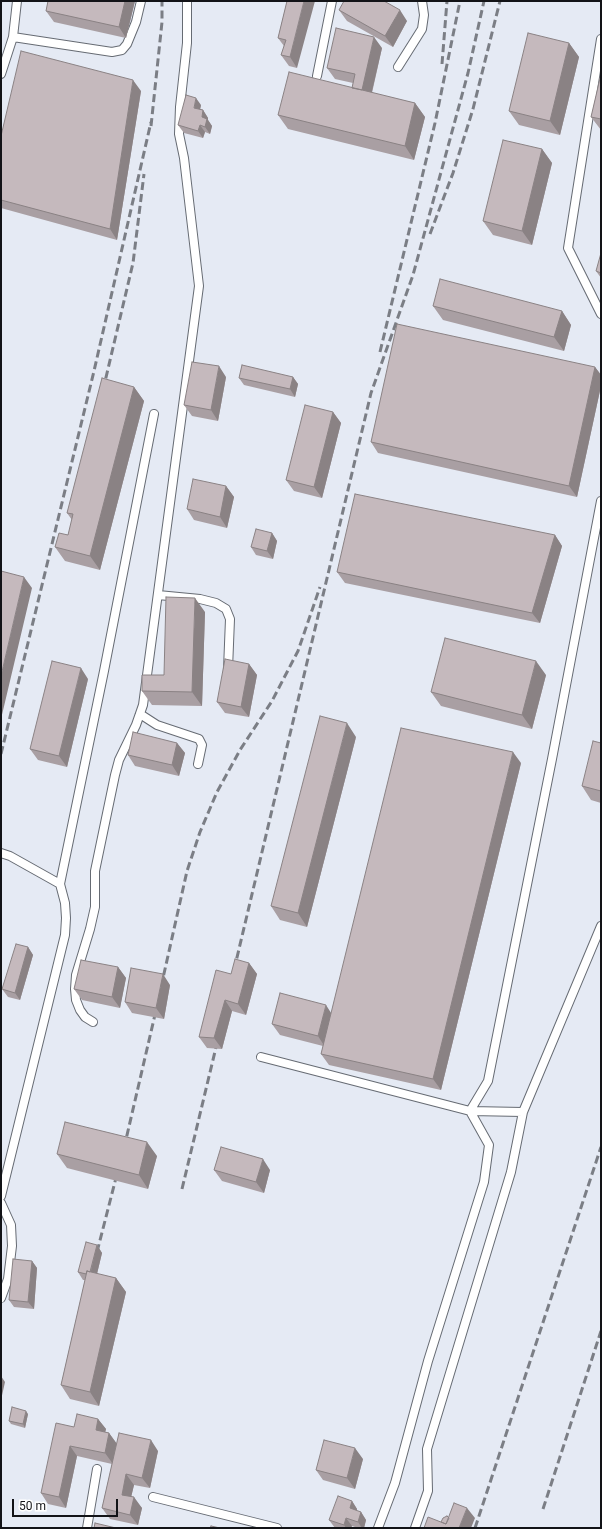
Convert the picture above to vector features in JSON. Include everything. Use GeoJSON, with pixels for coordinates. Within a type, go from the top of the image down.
{"type":"FeatureCollection","features":[{"type":"Feature","properties":{"kind":"lane"},"geometry":{"type":"LineString","coordinates":[[1,74],[13,37],[17,1]]}},
{"type":"Feature","properties":{"kind":"lane"},"geometry":{"type":"LineString","coordinates":[[13,37],[112,52],[122,50],[128,44],[136,22],[141,1]]}},
{"type":"Feature","properties":{"kind":"lane"},"geometry":{"type":"LineString","coordinates":[[93,1022],[80,1010],[76,1000],[76,975],[95,907],[95,871],[115,775],[125,746],[136,725],[143,705],[199,286],[184,158],[179,134],[180,108],[187,43],[186,1]]}},
{"type":"Feature","properties":{"kind":"lane"},"geometry":{"type":"LineString","coordinates":[[317,76],[332,1]]}},
{"type":"Feature","properties":{"kind":"lane"},"geometry":{"type":"LineString","coordinates":[[398,67],[422,29],[424,15],[422,1]]}},
{"type":"Feature","properties":{"kind":"lane"},"geometry":{"type":"LineString","coordinates":[[601,39],[568,248],[601,314]]}},
{"type":"Feature","properties":{"kind":"lane"},"geometry":{"type":"LineString","coordinates":[[1,1196],[64,935],[66,903],[60,884],[104,671],[154,414]]}},
{"type":"Feature","properties":{"kind":"lane"},"geometry":{"type":"LineString","coordinates":[[470,1111],[488,1081],[552,759],[601,501]]}},
{"type":"Feature","properties":{"kind":"lane"},"geometry":{"type":"LineString","coordinates":[[158,595],[200,599],[216,604],[226,610],[230,619],[228,671],[226,679]]}},
{"type":"Feature","properties":{"kind":"lane"},"geometry":{"type":"LineString","coordinates":[[140,714],[157,725],[199,739],[202,745],[198,764]]}},
{"type":"Feature","properties":{"kind":"lane"},"geometry":{"type":"LineString","coordinates":[[1,853],[10,856],[60,884]]}},
{"type":"Feature","properties":{"kind":"lane"},"geometry":{"type":"LineString","coordinates":[[415,1528],[428,1491],[427,1449],[511,1172],[523,1112],[601,926]]}},
{"type":"Feature","properties":{"kind":"lane"},"geometry":{"type":"LineString","coordinates":[[261,1057],[470,1111],[523,1112]]}},
{"type":"Feature","properties":{"kind":"lane"},"geometry":{"type":"LineString","coordinates":[[378,1528],[395,1484],[428,1361],[484,1182],[489,1145],[470,1111]]}},
{"type":"Feature","properties":{"kind":"lane"},"geometry":{"type":"LineString","coordinates":[[1,1203],[11,1225],[12,1246],[8,1279],[1,1298]]}},
{"type":"Feature","properties":{"kind":"lane"},"geometry":{"type":"LineString","coordinates":[[86,1528],[97,1469]]}},
{"type":"Feature","properties":{"kind":"lane"},"geometry":{"type":"LineString","coordinates":[[152,1497],[277,1528]]}},
{"type":"Feature","properties":{"kind":"building"},"geometry":{"type":"Polygon","coordinates":[[[48,1],[125,1],[119,27],[46,11],[48,1]]]}},
{"type":"Feature","properties":{"kind":"building"},"geometry":{"type":"Polygon","coordinates":[[[287,1],[304,1],[290,57],[281,55],[286,40],[278,38],[287,1]]]}},
{"type":"Feature","properties":{"kind":"building"},"geometry":{"type":"Polygon","coordinates":[[[344,1],[384,1],[400,10],[385,36],[339,10],[344,1]]]}},
{"type":"Feature","properties":{"kind":"building"},"geometry":{"type":"Polygon","coordinates":[[[336,28],[374,37],[362,90],[352,88],[355,74],[327,68],[336,28]]]}},
{"type":"Feature","properties":{"kind":"building"},"geometry":{"type":"Polygon","coordinates":[[[528,33],[569,43],[550,121],[509,111],[528,33]]]}},
{"type":"Feature","properties":{"kind":"building"},"geometry":{"type":"Polygon","coordinates":[[[21,51],[133,80],[110,229],[1,200],[1,136],[21,51]]]}},
{"type":"Feature","properties":{"kind":"building"},"geometry":{"type":"Polygon","coordinates":[[[289,72],[415,103],[405,146],[278,115],[289,72]]]}},
{"type":"Feature","properties":{"kind":"building"},"geometry":{"type":"Polygon","coordinates":[[[601,74],[601,119],[591,117],[601,74]]]}},
{"type":"Feature","properties":{"kind":"building"},"geometry":{"type":"Polygon","coordinates":[[[186,95],[196,98],[194,108],[203,110],[202,117],[207,119],[205,127],[200,125],[198,131],[178,125],[186,95]]]}},
{"type":"Feature","properties":{"kind":"building"},"geometry":{"type":"Polygon","coordinates":[[[503,140],[542,149],[522,231],[483,221],[503,140]]]}},
{"type":"Feature","properties":{"kind":"building"},"geometry":{"type":"Polygon","coordinates":[[[601,253],[601,273],[596,271],[601,253]]]}},
{"type":"Feature","properties":{"kind":"building"},"geometry":{"type":"Polygon","coordinates":[[[440,279],[562,311],[554,337],[433,306],[440,279]]]}},
{"type":"Feature","properties":{"kind":"building"},"geometry":{"type":"Polygon","coordinates":[[[397,324],[595,367],[569,486],[371,442],[397,324]]]}},
{"type":"Feature","properties":{"kind":"building"},"geometry":{"type":"Polygon","coordinates":[[[192,362],[219,366],[211,410],[184,405],[192,362]]]}},
{"type":"Feature","properties":{"kind":"building"},"geometry":{"type":"Polygon","coordinates":[[[242,365],[293,377],[290,389],[239,378],[242,365]]]}},
{"type":"Feature","properties":{"kind":"building"},"geometry":{"type":"Polygon","coordinates":[[[102,378],[134,387],[90,556],[55,547],[59,533],[68,535],[73,514],[67,513],[102,378]]]}},
{"type":"Feature","properties":{"kind":"building"},"geometry":{"type":"Polygon","coordinates":[[[305,405],[333,412],[314,487],[286,480],[305,405]]]}},
{"type":"Feature","properties":{"kind":"building"},"geometry":{"type":"Polygon","coordinates":[[[193,479],[226,486],[220,517],[187,509],[193,479]]]}},
{"type":"Feature","properties":{"kind":"building"},"geometry":{"type":"Polygon","coordinates":[[[355,494],[555,535],[532,613],[337,572],[355,494]]]}},
{"type":"Feature","properties":{"kind":"building"},"geometry":{"type":"Polygon","coordinates":[[[256,529],[272,533],[267,551],[251,547],[256,529]]]}},
{"type":"Feature","properties":{"kind":"building"},"geometry":{"type":"Polygon","coordinates":[[[1,571],[24,577],[1,676],[1,571]]]}},
{"type":"Feature","properties":{"kind":"building"},"geometry":{"type":"Polygon","coordinates":[[[166,597],[195,598],[192,692],[142,691],[142,675],[164,675],[166,597]]]}},
{"type":"Feature","properties":{"kind":"building"},"geometry":{"type":"Polygon","coordinates":[[[445,638],[536,661],[522,715],[431,692],[445,638]]]}},
{"type":"Feature","properties":{"kind":"building"},"geometry":{"type":"Polygon","coordinates":[[[225,659],[249,664],[241,707],[217,702],[225,659]]]}},
{"type":"Feature","properties":{"kind":"building"},"geometry":{"type":"Polygon","coordinates":[[[52,661],[81,668],[59,756],[30,749],[52,661]]]}},
{"type":"Feature","properties":{"kind":"building"},"geometry":{"type":"Polygon","coordinates":[[[320,716],[347,723],[298,913],[271,906],[320,716]]]}},
{"type":"Feature","properties":{"kind":"building"},"geometry":{"type":"Polygon","coordinates":[[[401,728],[513,752],[433,1079],[321,1054],[401,728]]]}},
{"type":"Feature","properties":{"kind":"building"},"geometry":{"type":"Polygon","coordinates":[[[133,732],[177,743],[172,765],[128,755],[133,732]]]}},
{"type":"Feature","properties":{"kind":"building"},"geometry":{"type":"Polygon","coordinates":[[[593,741],[601,743],[601,791],[582,786],[593,741]]]}},
{"type":"Feature","properties":{"kind":"building"},"geometry":{"type":"Polygon","coordinates":[[[16,944],[28,947],[15,993],[2,989],[16,944]]]}},
{"type":"Feature","properties":{"kind":"building"},"geometry":{"type":"Polygon","coordinates":[[[235,959],[249,963],[238,1004],[225,1000],[214,1038],[199,1037],[216,970],[231,974],[235,959]]]}},
{"type":"Feature","properties":{"kind":"building"},"geometry":{"type":"Polygon","coordinates":[[[81,960],[118,967],[112,997],[74,989],[81,960]]]}},
{"type":"Feature","properties":{"kind":"building"},"geometry":{"type":"Polygon","coordinates":[[[131,968],[163,974],[156,1008],[125,1002],[131,968]]]}},
{"type":"Feature","properties":{"kind":"building"},"geometry":{"type":"Polygon","coordinates":[[[280,993],[326,1005],[318,1036],[272,1024],[280,993]]]}},
{"type":"Feature","properties":{"kind":"building"},"geometry":{"type":"Polygon","coordinates":[[[65,1122],[147,1142],[139,1175],[57,1154],[65,1122]]]}},
{"type":"Feature","properties":{"kind":"building"},"geometry":{"type":"Polygon","coordinates":[[[221,1147],[263,1159],[256,1182],[214,1170],[221,1147]]]}},
{"type":"Feature","properties":{"kind":"building"},"geometry":{"type":"Polygon","coordinates":[[[86,1242],[97,1245],[90,1272],[87,1271],[86,1274],[78,1272],[86,1242]]]}},
{"type":"Feature","properties":{"kind":"building"},"geometry":{"type":"Polygon","coordinates":[[[13,1259],[32,1261],[28,1302],[9,1300],[13,1259]]]}},
{"type":"Feature","properties":{"kind":"building"},"geometry":{"type":"Polygon","coordinates":[[[87,1271],[116,1278],[90,1392],[61,1385],[87,1271]]]}},
{"type":"Feature","properties":{"kind":"building"},"geometry":{"type":"Polygon","coordinates":[[[12,1407],[26,1411],[23,1424],[9,1421],[12,1407]]]}},
{"type":"Feature","properties":{"kind":"building"},"geometry":{"type":"Polygon","coordinates":[[[77,1414],[98,1419],[96,1430],[109,1433],[105,1453],[70,1446],[59,1497],[41,1493],[56,1423],[74,1427],[77,1414]]]}},
{"type":"Feature","properties":{"kind":"building"},"geometry":{"type":"Polygon","coordinates":[[[119,1433],[151,1440],[142,1478],[126,1474],[122,1495],[134,1497],[130,1515],[102,1508],[119,1433]]]}},
{"type":"Feature","properties":{"kind":"building"},"geometry":{"type":"Polygon","coordinates":[[[324,1440],[355,1448],[347,1478],[316,1470],[324,1440]]]}},
{"type":"Feature","properties":{"kind":"building"},"geometry":{"type":"Polygon","coordinates":[[[338,1496],[352,1501],[350,1508],[361,1512],[358,1522],[346,1518],[344,1525],[329,1520],[338,1496]]]}},
{"type":"Feature","properties":{"kind":"building"},"geometry":{"type":"Polygon","coordinates":[[[454,1503],[467,1508],[459,1528],[424,1528],[428,1517],[446,1524],[454,1503]]]}},
{"type":"Feature","properties":{"kind":"building"},"geometry":{"type":"Polygon","coordinates":[[[447,1516],[449,1518],[446,1524],[441,1522],[443,1518],[447,1516]]]}},
{"type":"Feature","properties":{"kind":"building"},"geometry":{"type":"Polygon","coordinates":[[[95,1523],[116,1528],[94,1528],[95,1523]]]}},
{"type":"Feature","properties":{"kind":"railway"},"geometry":{"type":"LineString","coordinates":[[151,126],[162,22],[162,1]]}},
{"type":"Feature","properties":{"kind":"railway"},"geometry":{"type":"LineString","coordinates":[[442,64],[447,1]]}},
{"type":"Feature","properties":{"kind":"railway"},"geometry":{"type":"LineString","coordinates":[[380,352],[435,123],[460,1]]}},
{"type":"Feature","properties":{"kind":"railway"},"geometry":{"type":"LineString","coordinates":[[234,970],[371,393],[413,275],[468,73],[484,1]]}},
{"type":"Feature","properties":{"kind":"railway"},"geometry":{"type":"LineString","coordinates":[[430,234],[453,173],[473,109],[500,1]]}},
{"type":"Feature","properties":{"kind":"railway"},"geometry":{"type":"LineString","coordinates":[[1,754],[94,371],[151,122]]}},
{"type":"Feature","properties":{"kind":"railway"},"geometry":{"type":"LineString","coordinates":[[103,390],[133,263],[144,174]]}},
{"type":"Feature","properties":{"kind":"railway"},"geometry":{"type":"LineString","coordinates":[[161,987],[187,871],[200,832],[217,792],[240,750],[272,701],[298,651],[320,587]]}},
{"type":"Feature","properties":{"kind":"railway"},"geometry":{"type":"LineString","coordinates":[[124,1148],[157,1006]]}},
{"type":"Feature","properties":{"kind":"railway"},"geometry":{"type":"LineString","coordinates":[[182,1189],[218,1039]]}},
{"type":"Feature","properties":{"kind":"railway"},"geometry":{"type":"LineString","coordinates":[[475,1528],[601,1147]]}},
{"type":"Feature","properties":{"kind":"railway"},"geometry":{"type":"LineString","coordinates":[[97,1252],[118,1170]]}},
{"type":"Feature","properties":{"kind":"railway"},"geometry":{"type":"LineString","coordinates":[[543,1509],[601,1331]]}}]}
